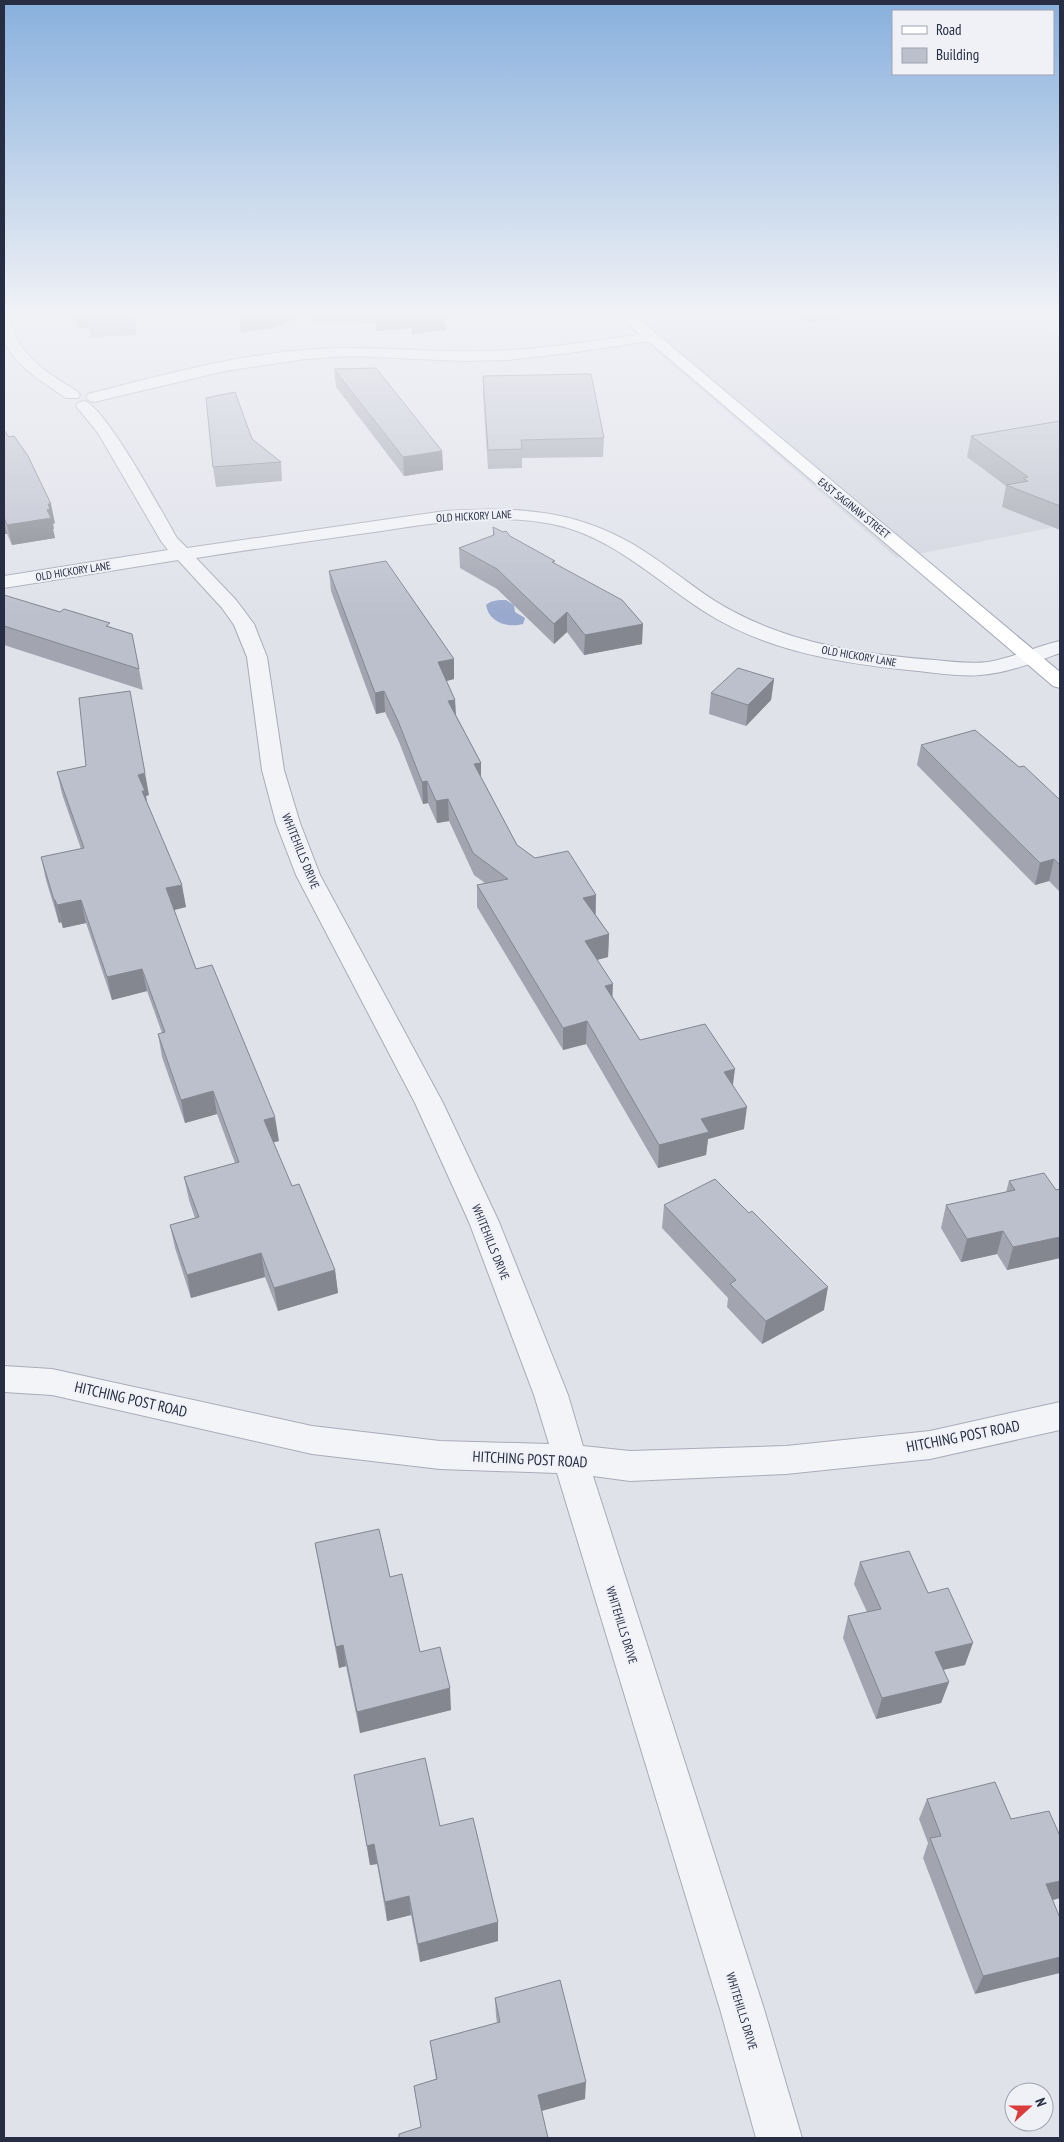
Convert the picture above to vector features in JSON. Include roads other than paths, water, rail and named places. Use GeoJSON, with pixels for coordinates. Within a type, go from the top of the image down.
{"type":"FeatureCollection","features":[{"type":"Feature","properties":{"kind":"main road","name":"EAST SAGINAW STREET"},"geometry":{"type":"LineString","coordinates":[[744,415],[1060,682]]}},
{"type":"Feature","properties":{"kind":"street","name":"WHITEHILLS DRIVE"},"geometry":{"type":"LineString","coordinates":[[94,415],[170,541],[229,604],[244,624],[257,657],[273,770],[292,832],[308,875],[429,1103],[484,1222],[551,1395],[742,2009],[779,2138]]}},
{"type":"Feature","properties":{"kind":"street","name":"OLD HICKORY LANE"},"geometry":{"type":"LineString","coordinates":[[4,582],[445,516],[488,513],[524,514],[563,520],[611,538],[730,618],[762,632],[802,645],[856,657],[958,668],[987,668],[1060,647]]}},
{"type":"Feature","properties":{"kind":"street","name":"HITCHING POST ROAD"},"geometry":{"type":"LineString","coordinates":[[4,1379],[52,1382],[312,1440],[440,1455],[570,1460],[630,1466],[786,1460],[930,1445],[1060,1416]]}},
{"type":"Feature","properties":{"kind":"water"},"geometry":{"type":"Polygon","coordinates":[[[506,600],[514,605],[515,612],[525,618],[523,624],[511,625],[500,623],[491,616],[486,605],[493,601],[506,600]]]}}]}
